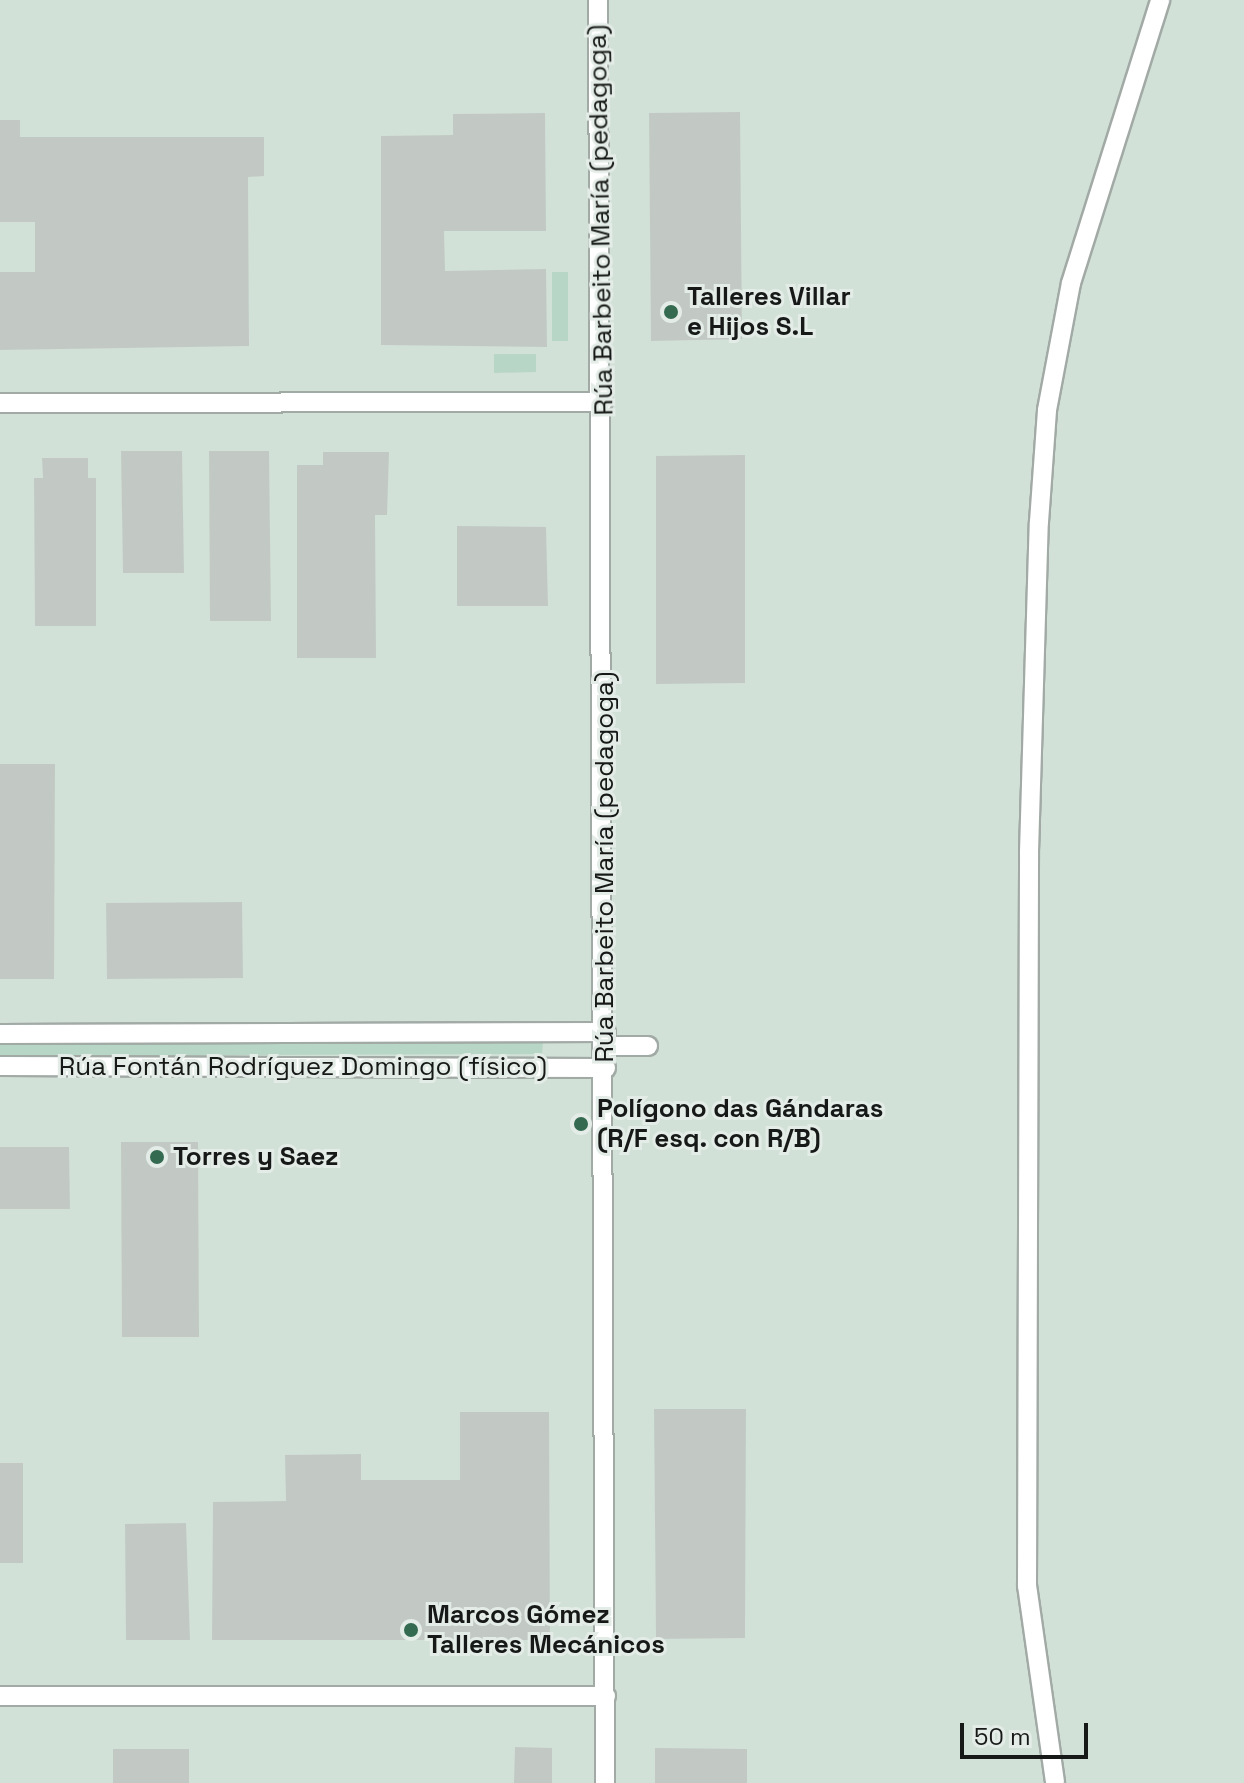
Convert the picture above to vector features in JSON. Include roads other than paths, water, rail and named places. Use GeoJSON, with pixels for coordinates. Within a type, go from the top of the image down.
{"type":"FeatureCollection","features":[{"type":"Feature","properties":{"kind":"street","name":"Rúa Barbeito María (pedagoga)"},"geometry":{"type":"LineString","coordinates":[[598,0],[606,1039],[605,1783]]}},
{"type":"Feature","properties":{"kind":"street"},"geometry":{"type":"LineString","coordinates":[[1055,1782],[1027,1586],[1025,1425],[1029,852],[1039,522],[1047,410],[1071,283],[1160,0]]}},
{"type":"Feature","properties":{"kind":"street"},"geometry":{"type":"LineString","coordinates":[[0,403],[603,402]]}},
{"type":"Feature","properties":{"kind":"street","name":"Rúa Fontán Rodríguez Domingo (físico)"},"geometry":{"type":"LineString","coordinates":[[0,1034],[606,1039],[648,1046]]}},
{"type":"Feature","properties":{"kind":"street","name":"Rúa Fontán Rodríguez Domingo (físico)"},"geometry":{"type":"LineString","coordinates":[[0,1066],[606,1068]]}},
{"type":"Feature","properties":{"kind":"street"},"geometry":{"type":"LineString","coordinates":[[0,1696],[606,1696]]}},
{"type":"Feature","properties":{"kind":"place","name":"Talleres Villar e Hijos S.L"},"geometry":{"type":"Point","coordinates":[671,312]}},
{"type":"Feature","properties":{"kind":"place","name":"Polígono das Gándaras (R/F esq. con R/B)"},"geometry":{"type":"Point","coordinates":[581,1124]}},
{"type":"Feature","properties":{"kind":"place","name":"Torres y Saez"},"geometry":{"type":"Point","coordinates":[157,1157]}},
{"type":"Feature","properties":{"kind":"place","name":"Marcos Gómez Talleres Mecánicos"},"geometry":{"type":"Point","coordinates":[411,1630]}}]}
